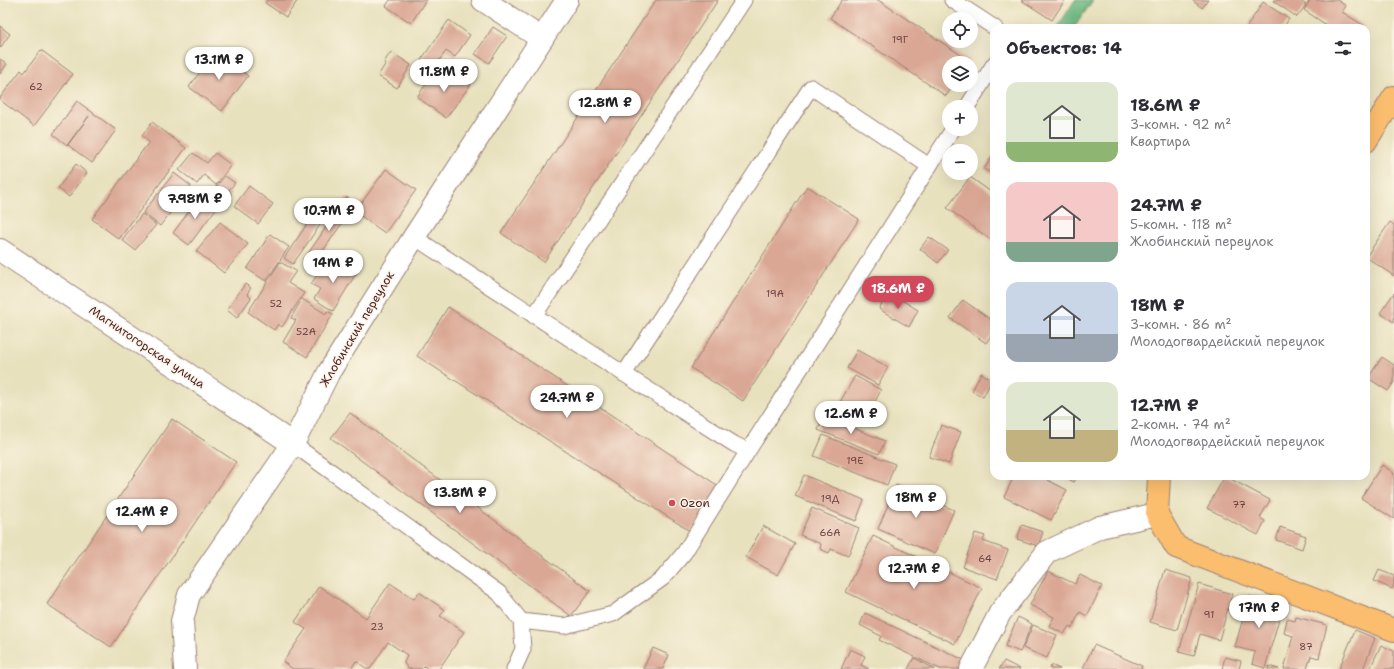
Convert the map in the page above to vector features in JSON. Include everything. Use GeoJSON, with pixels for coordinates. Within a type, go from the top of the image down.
{"type":"FeatureCollection","features":[{"type":"Feature","properties":{"kind":"main road"},"geometry":{"type":"LineString","coordinates":[[1370,135],[1394,97]]}},
{"type":"Feature","properties":{"kind":"main road"},"geometry":{"type":"LineString","coordinates":[[1159,480],[1157,514],[1176,547],[1394,630]]}},
{"type":"Feature","properties":{"kind":"street"},"geometry":{"type":"LineString","coordinates":[[483,0],[542,39]]}},
{"type":"Feature","properties":{"kind":"street","name":"Жлобинский переулок"},"geometry":{"type":"LineString","coordinates":[[186,669],[182,622],[190,595],[294,444],[329,372],[567,0]]}},
{"type":"Feature","properties":{"kind":"street","name":"Магнитогорская улица"},"geometry":{"type":"LineString","coordinates":[[0,250],[294,444]]}},
{"type":"Feature","properties":{"kind":"street"},"geometry":{"type":"LineString","coordinates":[[971,669],[1000,613],[1047,552],[1100,527],[1157,514]]}},
{"type":"Feature","properties":{"kind":"lane"},"geometry":{"type":"LineString","coordinates":[[534,316],[744,0]]}},
{"type":"Feature","properties":{"kind":"lane"},"geometry":{"type":"LineString","coordinates":[[952,0],[990,25]]}},
{"type":"Feature","properties":{"kind":"lane"},"geometry":{"type":"LineString","coordinates":[[971,100],[990,70]]}},
{"type":"Feature","properties":{"kind":"lane"},"geometry":{"type":"LineString","coordinates":[[624,374],[811,87],[929,166]]}},
{"type":"Feature","properties":{"kind":"lane"},"geometry":{"type":"LineString","coordinates":[[521,621],[564,626],[613,614],[663,578],[684,553],[948,136]]}},
{"type":"Feature","properties":{"kind":"lane"},"geometry":{"type":"LineString","coordinates":[[414,237],[624,374],[734,444],[748,451]]}},
{"type":"Feature","properties":{"kind":"lane"},"geometry":{"type":"LineString","coordinates":[[294,444],[499,593],[521,621],[523,649],[514,669]]}},
{"type":"Feature","properties":{"kind":"green space"},"geometry":{"type":"Polygon","coordinates":[[[1075,0],[1093,0],[1077,24],[1060,24],[1075,0]]]}},
{"type":"Feature","properties":{"kind":"building"},"geometry":{"type":"Polygon","coordinates":[[[267,0],[298,0],[286,17],[265,3],[267,0]]]}},
{"type":"Feature","properties":{"kind":"building"},"geometry":{"type":"Polygon","coordinates":[[[390,0],[426,0],[411,23],[386,6],[390,0]]]}},
{"type":"Feature","properties":{"kind":"building"},"geometry":{"type":"Polygon","coordinates":[[[656,0],[718,0],[544,262],[501,233],[656,0]]]}},
{"type":"Feature","properties":{"kind":"building"},"geometry":{"type":"Polygon","coordinates":[[[842,0],[878,0],[942,42],[942,48],[950,48],[962,56],[942,56],[942,92],[949,92],[946,96],[830,18],[842,0]]]}},
{"type":"Feature","properties":{"kind":"building"},"geometry":{"type":"Polygon","coordinates":[[[1021,0],[1065,0],[1052,20],[1021,0]]]}},
{"type":"Feature","properties":{"kind":"building"},"geometry":{"type":"Polygon","coordinates":[[[1192,0],[1208,0],[1202,8],[1192,0]]]}},
{"type":"Feature","properties":{"kind":"building"},"geometry":{"type":"Polygon","coordinates":[[[1299,0],[1306,5],[1297,17],[1273,1],[1299,0]]]}},
{"type":"Feature","properties":{"kind":"building"},"geometry":{"type":"Polygon","coordinates":[[[1310,0],[1337,0],[1346,6],[1342,12],[1361,24],[1325,24],[1304,10],[1310,0]]]}},
{"type":"Feature","properties":{"kind":"building"},"geometry":{"type":"Polygon","coordinates":[[[1263,2],[1289,19],[1286,24],[1249,24],[1263,2]]]}},
{"type":"Feature","properties":{"kind":"building"},"geometry":{"type":"Polygon","coordinates":[[[449,20],[470,35],[455,57],[446,51],[433,69],[421,60],[449,20]]]}},
{"type":"Feature","properties":{"kind":"building"},"geometry":{"type":"Polygon","coordinates":[[[0,26],[10,34],[0,48],[0,26]]]}},
{"type":"Feature","properties":{"kind":"building"},"geometry":{"type":"Polygon","coordinates":[[[493,27],[507,36],[489,63],[475,54],[493,27]]]}},
{"type":"Feature","properties":{"kind":"building"},"geometry":{"type":"Polygon","coordinates":[[[41,50],[73,74],[34,126],[0,100],[0,98],[21,70],[24,73],[41,50]]]}},
{"type":"Feature","properties":{"kind":"building"},"geometry":{"type":"Polygon","coordinates":[[[216,51],[248,76],[222,111],[189,87],[216,51]]]}},
{"type":"Feature","properties":{"kind":"building"},"geometry":{"type":"Polygon","coordinates":[[[391,52],[411,65],[397,88],[378,76],[386,63],[384,62],[391,52]]]}},
{"type":"Feature","properties":{"kind":"building"},"geometry":{"type":"Polygon","coordinates":[[[0,59],[7,64],[0,74],[0,59]]]}},
{"type":"Feature","properties":{"kind":"building"},"geometry":{"type":"Polygon","coordinates":[[[449,68],[471,84],[446,118],[417,97],[431,77],[439,83],[449,68]]]}},
{"type":"Feature","properties":{"kind":"building"},"geometry":{"type":"Polygon","coordinates":[[[77,101],[116,130],[92,163],[68,145],[89,116],[67,145],[53,134],[77,101]]]}},
{"type":"Feature","properties":{"kind":"building"},"geometry":{"type":"Polygon","coordinates":[[[152,122],[186,148],[119,239],[92,219],[149,142],[142,136],[152,122]]]}},
{"type":"Feature","properties":{"kind":"building"},"geometry":{"type":"Polygon","coordinates":[[[193,153],[207,163],[215,153],[231,165],[216,185],[204,175],[197,184],[179,170],[193,153]]]}},
{"type":"Feature","properties":{"kind":"building"},"geometry":{"type":"Polygon","coordinates":[[[990,160],[990,173],[984,169],[990,160]]]}},
{"type":"Feature","properties":{"kind":"building"},"geometry":{"type":"Polygon","coordinates":[[[76,164],[87,173],[69,197],[58,188],[76,164]]]}},
{"type":"Feature","properties":{"kind":"building"},"geometry":{"type":"Polygon","coordinates":[[[386,169],[416,190],[385,233],[355,212],[386,169]]]}},
{"type":"Feature","properties":{"kind":"building"},"geometry":{"type":"Polygon","coordinates":[[[174,173],[191,186],[160,226],[143,213],[174,173]]]}},
{"type":"Feature","properties":{"kind":"building"},"geometry":{"type":"Polygon","coordinates":[[[225,176],[235,183],[229,190],[231,195],[224,203],[210,194],[225,176]]]}},
{"type":"Feature","properties":{"kind":"building"},"geometry":{"type":"Polygon","coordinates":[[[968,180],[974,180],[990,191],[990,239],[947,208],[968,180]]]}},
{"type":"Feature","properties":{"kind":"building"},"geometry":{"type":"Polygon","coordinates":[[[249,186],[273,204],[258,224],[234,206],[249,186]]]}},
{"type":"Feature","properties":{"kind":"building"},"geometry":{"type":"Polygon","coordinates":[[[807,186],[859,219],[743,401],[691,368],[807,186]]]}},
{"type":"Feature","properties":{"kind":"building"},"geometry":{"type":"Polygon","coordinates":[[[201,195],[218,206],[189,245],[173,233],[201,195]]]}},
{"type":"Feature","properties":{"kind":"building"},"geometry":{"type":"Polygon","coordinates":[[[347,197],[351,200],[347,207],[351,210],[314,264],[305,258],[347,197]]]}},
{"type":"Feature","properties":{"kind":"building"},"geometry":{"type":"Polygon","coordinates":[[[318,208],[324,212],[321,217],[324,219],[293,264],[284,258],[318,208]]]}},
{"type":"Feature","properties":{"kind":"building"},"geometry":{"type":"Polygon","coordinates":[[[142,214],[156,225],[135,250],[122,240],[142,214]]]}},
{"type":"Feature","properties":{"kind":"building"},"geometry":{"type":"Polygon","coordinates":[[[220,222],[248,244],[224,273],[196,251],[220,222]]]}},
{"type":"Feature","properties":{"kind":"building"},"geometry":{"type":"Polygon","coordinates":[[[1390,222],[1394,225],[1394,276],[1370,260],[1370,251],[1390,222]]]}},
{"type":"Feature","properties":{"kind":"building"},"geometry":{"type":"Polygon","coordinates":[[[270,234],[289,247],[266,281],[247,269],[270,234]]]}},
{"type":"Feature","properties":{"kind":"building"},"geometry":{"type":"Polygon","coordinates":[[[929,237],[948,250],[938,263],[920,249],[929,237]]]}},
{"type":"Feature","properties":{"kind":"building"},"geometry":{"type":"Polygon","coordinates":[[[334,258],[357,272],[333,311],[314,299],[320,289],[311,284],[320,271],[325,274],[334,258]]]}},
{"type":"Feature","properties":{"kind":"building"},"geometry":{"type":"Polygon","coordinates":[[[280,262],[296,271],[288,283],[304,293],[282,327],[278,324],[274,330],[248,312],[280,262]]]}},
{"type":"Feature","properties":{"kind":"building"},"geometry":{"type":"Polygon","coordinates":[[[245,284],[251,288],[247,294],[251,298],[237,318],[227,310],[245,284]]]}},
{"type":"Feature","properties":{"kind":"building"},"geometry":{"type":"Polygon","coordinates":[[[888,292],[918,310],[909,327],[879,309],[888,292]]]}},
{"type":"Feature","properties":{"kind":"building"},"geometry":{"type":"Polygon","coordinates":[[[1394,293],[1394,322],[1380,313],[1394,293]]]}},
{"type":"Feature","properties":{"kind":"building"},"geometry":{"type":"Polygon","coordinates":[[[302,299],[326,314],[327,311],[333,314],[307,357],[283,342],[296,320],[291,318],[302,299]]]}},
{"type":"Feature","properties":{"kind":"building"},"geometry":{"type":"Polygon","coordinates":[[[963,300],[990,319],[990,337],[986,343],[950,318],[963,300]]]}},
{"type":"Feature","properties":{"kind":"building"},"geometry":{"type":"Polygon","coordinates":[[[448,307],[720,487],[690,531],[417,356],[448,307]]]}},
{"type":"Feature","properties":{"kind":"building"},"geometry":{"type":"Polygon","coordinates":[[[857,350],[888,367],[878,385],[847,368],[857,350]]]}},
{"type":"Feature","properties":{"kind":"building"},"geometry":{"type":"Polygon","coordinates":[[[1382,357],[1394,365],[1394,382],[1388,391],[1370,379],[1370,375],[1382,357]]]}},
{"type":"Feature","properties":{"kind":"building"},"geometry":{"type":"Polygon","coordinates":[[[981,373],[990,379],[990,384],[983,397],[972,391],[981,373]]]}},
{"type":"Feature","properties":{"kind":"building"},"geometry":{"type":"Polygon","coordinates":[[[855,376],[881,390],[863,424],[836,409],[855,376]]]}},
{"type":"Feature","properties":{"kind":"building"},"geometry":{"type":"Polygon","coordinates":[[[350,413],[590,591],[571,616],[331,438],[350,413]]]}},
{"type":"Feature","properties":{"kind":"building"},"geometry":{"type":"Polygon","coordinates":[[[824,416],[885,441],[879,454],[818,430],[824,416]]]}},
{"type":"Feature","properties":{"kind":"building"},"geometry":{"type":"Polygon","coordinates":[[[172,419],[236,462],[111,647],[47,604],[172,419]]]}},
{"type":"Feature","properties":{"kind":"building"},"geometry":{"type":"Polygon","coordinates":[[[941,425],[961,432],[949,464],[929,457],[941,425]]]}},
{"type":"Feature","properties":{"kind":"building"},"geometry":{"type":"Polygon","coordinates":[[[823,435],[895,464],[887,485],[814,456],[823,435]]]}},
{"type":"Feature","properties":{"kind":"building"},"geometry":{"type":"Polygon","coordinates":[[[1382,465],[1394,473],[1394,519],[1361,498],[1382,465]]]}},
{"type":"Feature","properties":{"kind":"building"},"geometry":{"type":"Polygon","coordinates":[[[804,475],[864,500],[856,521],[795,496],[804,475]]]}},
{"type":"Feature","properties":{"kind":"building"},"geometry":{"type":"Polygon","coordinates":[[[1012,480],[1048,480],[1067,490],[1051,520],[1004,497],[1012,480]]]}},
{"type":"Feature","properties":{"kind":"building"},"geometry":{"type":"Polygon","coordinates":[[[1223,480],[1232,480],[1270,500],[1260,518],[1265,521],[1258,535],[1207,508],[1223,480]]]}},
{"type":"Feature","properties":{"kind":"building"},"geometry":{"type":"Polygon","coordinates":[[[896,485],[954,510],[935,554],[878,529],[896,485]]]}},
{"type":"Feature","properties":{"kind":"building"},"geometry":{"type":"Polygon","coordinates":[[[812,508],[859,528],[848,556],[831,549],[829,553],[820,549],[821,544],[800,535],[812,508]]]}},
{"type":"Feature","properties":{"kind":"building"},"geometry":{"type":"Polygon","coordinates":[[[1022,525],[1043,532],[1038,546],[1017,539],[1022,525]]]}},
{"type":"Feature","properties":{"kind":"building"},"geometry":{"type":"Polygon","coordinates":[[[763,526],[795,544],[778,575],[746,557],[763,526]]]}},
{"type":"Feature","properties":{"kind":"building"},"geometry":{"type":"Polygon","coordinates":[[[1280,527],[1306,536],[1302,549],[1276,540],[1280,527]]]}},
{"type":"Feature","properties":{"kind":"building"},"geometry":{"type":"Polygon","coordinates":[[[975,533],[985,536],[983,541],[1008,550],[997,579],[963,567],[975,533]]]}},
{"type":"Feature","properties":{"kind":"building"},"geometry":{"type":"Polygon","coordinates":[[[873,536],[982,588],[955,644],[846,592],[873,536]]]}},
{"type":"Feature","properties":{"kind":"building"},"geometry":{"type":"Polygon","coordinates":[[[1165,570],[1192,578],[1177,630],[1150,622],[1165,570]]]}},
{"type":"Feature","properties":{"kind":"building"},"geometry":{"type":"Polygon","coordinates":[[[1379,570],[1394,576],[1394,584],[1392,589],[1374,581],[1379,570]]]}},
{"type":"Feature","properties":{"kind":"building"},"geometry":{"type":"Polygon","coordinates":[[[1048,571],[1075,584],[1080,575],[1102,586],[1087,616],[1080,612],[1072,628],[1069,626],[1064,634],[1049,626],[1054,617],[1030,605],[1048,571]]]}},
{"type":"Feature","properties":{"kind":"building"},"geometry":{"type":"Polygon","coordinates":[[[390,583],[414,599],[419,592],[445,610],[440,616],[464,632],[439,669],[428,669],[424,666],[421,669],[408,669],[404,663],[407,655],[388,642],[370,669],[367,669],[356,661],[351,669],[293,669],[283,662],[306,629],[295,622],[319,586],[366,618],[390,583]]]}},
{"type":"Feature","properties":{"kind":"building"},"geometry":{"type":"Polygon","coordinates":[[[1199,584],[1232,594],[1219,640],[1200,634],[1194,656],[1179,652],[1199,584]]]}},
{"type":"Feature","properties":{"kind":"building"},"geometry":{"type":"Polygon","coordinates":[[[1249,596],[1283,605],[1265,668],[1252,664],[1255,652],[1235,647],[1249,596]]]}},
{"type":"Feature","properties":{"kind":"building"},"geometry":{"type":"Polygon","coordinates":[[[865,613],[966,661],[963,669],[940,669],[879,640],[881,636],[860,625],[865,613]]]}},
{"type":"Feature","properties":{"kind":"building"},"geometry":{"type":"Polygon","coordinates":[[[1018,617],[1032,624],[1020,652],[1005,646],[1018,617]]]}},
{"type":"Feature","properties":{"kind":"building"},"geometry":{"type":"Polygon","coordinates":[[[1296,617],[1327,625],[1319,658],[1311,656],[1307,669],[1284,669],[1293,636],[1284,633],[1287,619],[1295,621],[1296,617]]]}},
{"type":"Feature","properties":{"kind":"building"},"geometry":{"type":"Polygon","coordinates":[[[1033,625],[1057,635],[1047,658],[1023,648],[1033,625]]]}},
{"type":"Feature","properties":{"kind":"building"},"geometry":{"type":"Polygon","coordinates":[[[1355,630],[1375,638],[1363,669],[1339,669],[1355,630]]]}},
{"type":"Feature","properties":{"kind":"building"},"geometry":{"type":"Polygon","coordinates":[[[1094,645],[1142,666],[1141,669],[1083,668],[1094,645]]]}},
{"type":"Feature","properties":{"kind":"building"},"geometry":{"type":"Polygon","coordinates":[[[1381,645],[1394,651],[1394,669],[1370,669],[1381,645]]]}},
{"type":"Feature","properties":{"kind":"building"},"geometry":{"type":"Polygon","coordinates":[[[653,648],[669,655],[663,669],[643,669],[653,648]]]}},
{"type":"Feature","properties":{"kind":"building"},"geometry":{"type":"Polygon","coordinates":[[[850,649],[865,656],[861,665],[869,669],[841,669],[850,649]]]}},
{"type":"Feature","properties":{"kind":"building"},"geometry":{"type":"Polygon","coordinates":[[[1225,657],[1241,661],[1239,669],[1222,669],[1225,657]]]}},
{"type":"Feature","properties":{"kind":"building"},"geometry":{"type":"Polygon","coordinates":[[[914,658],[935,669],[908,669],[914,658]]]}},
{"type":"Feature","properties":{"kind":"building"},"geometry":{"type":"Polygon","coordinates":[[[1004,661],[1020,669],[999,669],[1004,661]]]}},
{"type":"Feature","properties":{"kind":"building"},"geometry":{"type":"Polygon","coordinates":[[[1051,665],[1060,669],[1050,669],[1051,665]]]}},
{"type":"Feature","properties":{"kind":"building"},"geometry":{"type":"Polygon","coordinates":[[[1269,666],[1279,669],[1268,669],[1269,666]]]}},
{"type":"Feature","properties":{"kind":"place","name":"Ozon"},"geometry":{"type":"Point","coordinates":[672,503]}}]}
